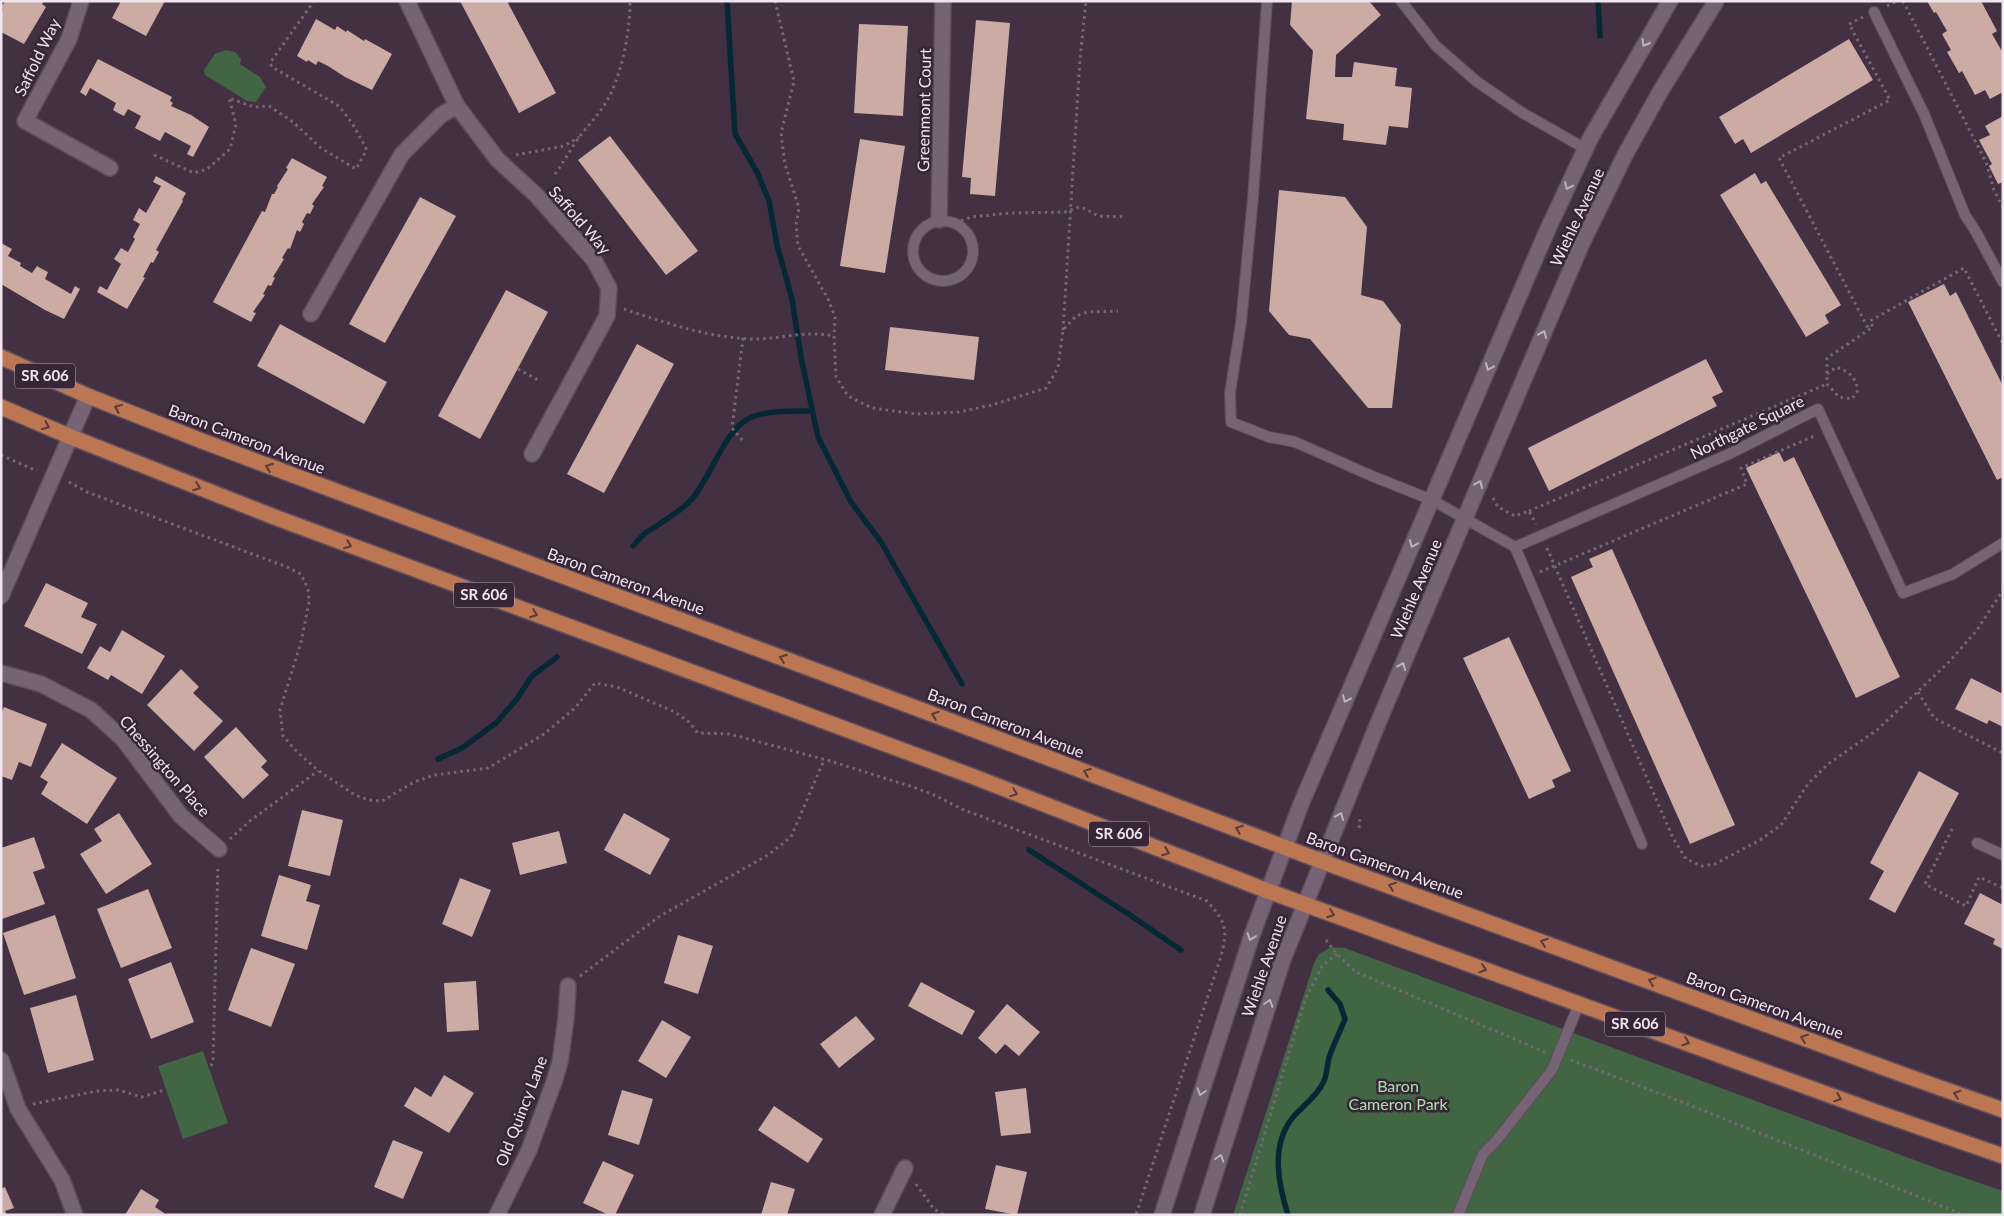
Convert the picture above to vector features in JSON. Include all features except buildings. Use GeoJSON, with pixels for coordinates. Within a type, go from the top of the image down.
{"type":"FeatureCollection","features":[{"type":"Feature","properties":{"kind":"main road","name":"Saffold Way"},"geometry":{"type":"LineString","coordinates":[[81,1],[69,39],[25,121],[110,168]]}},
{"type":"Feature","properties":{"kind":"main road","name":"Saffold Way"},"geometry":{"type":"LineString","coordinates":[[407,1],[457,106],[497,159],[536,196],[594,260],[609,288],[607,316],[532,454]]}},
{"type":"Feature","properties":{"kind":"main road","name":"Greenmont Court"},"geometry":{"type":"LineString","coordinates":[[939,220],[943,1]]}},
{"type":"Feature","properties":{"kind":"main road","name":"Wiehle Avenue"},"geometry":{"type":"LineString","coordinates":[[1162,1215],[1252,935],[1285,846],[1341,709],[1547,231],[1586,149],[1624,78],[1670,1]]}},
{"type":"Feature","properties":{"kind":"main road","name":"Wiehle Avenue"},"geometry":{"type":"LineString","coordinates":[[1202,1215],[1282,962],[1465,517],[1582,243],[1647,116],[1716,1]]}},
{"type":"Feature","properties":{"kind":"main road"},"geometry":{"type":"LineString","coordinates":[[311,314],[402,154],[441,115],[457,106]]}},
{"type":"Feature","properties":{"kind":"main road","name":"Baron Cameron Avenue"},"geometry":{"type":"LineString","coordinates":[[1,357],[88,396],[228,451],[1322,861],[2003,1110]]}},
{"type":"Feature","properties":{"kind":"main road"},"geometry":{"type":"LineString","coordinates":[[1,596],[88,396]]}},
{"type":"Feature","properties":{"kind":"main road","name":"SR 606"},"geometry":{"type":"LineString","coordinates":[[1,407],[71,437],[277,518],[960,772],[1268,891],[1876,1112],[2003,1156]]}},
{"type":"Feature","properties":{"kind":"main road","name":"Chessington Place"},"geometry":{"type":"LineString","coordinates":[[1,673],[41,684],[90,710],[123,739],[181,816],[219,849]]}},
{"type":"Feature","properties":{"kind":"main road","name":"Old Quincy Lane"},"geometry":{"type":"LineString","coordinates":[[497,1215],[529,1150],[554,1082],[560,1062],[568,986]]}},
{"type":"Feature","properties":{"kind":"main road"},"geometry":{"type":"LineString","coordinates":[[1,1060],[18,1109],[62,1180],[75,1215]]}},
{"type":"Feature","properties":{"kind":"main road"},"geometry":{"type":"LineString","coordinates":[[882,1215],[905,1168]]}},
{"type":"Feature","properties":{"kind":"lane"},"geometry":{"type":"LineString","coordinates":[[1267,1],[1253,198],[1241,323],[1230,393],[1231,422],[1269,437],[1295,442],[1432,500],[1515,547],[1642,844]]}},
{"type":"Feature","properties":{"kind":"lane"},"geometry":{"type":"LineString","coordinates":[[1401,1],[1436,46],[1476,81],[1521,112],[1586,149]]}},
{"type":"Feature","properties":{"kind":"lane"},"geometry":{"type":"LineString","coordinates":[[1874,12],[1924,114],[1965,215],[2003,282]]}},
{"type":"Feature","properties":{"kind":"lane"},"geometry":{"type":"LineString","coordinates":[[939,220],[955,223],[970,236],[973,246],[973,257],[969,266],[962,274],[948,280],[933,280],[917,268],[912,248],[915,238],[921,229],[929,223],[939,220]]}},
{"type":"Feature","properties":{"kind":"lane","name":"Northgate Square"},"geometry":{"type":"LineString","coordinates":[[1515,547],[1729,454],[1818,409],[1903,593],[1953,574],[2003,543]]}},
{"type":"Feature","properties":{"kind":"lane"},"geometry":{"type":"LineString","coordinates":[[1977,842],[2003,855]]}},
{"type":"Feature","properties":{"kind":"lane"},"geometry":{"type":"LineString","coordinates":[[1458,1215],[1483,1154],[1496,1141],[1552,1070],[1579,1004]]}},
{"type":"Feature","properties":{"kind":"path"},"geometry":{"type":"LineString","coordinates":[[154,155],[194,172],[207,169],[230,149],[236,124],[229,98],[254,107],[268,106],[293,122],[321,148],[356,169],[366,152],[366,148],[352,123],[339,106],[272,67],[270,63],[314,1]]}},
{"type":"Feature","properties":{"kind":"path"},"geometry":{"type":"LineString","coordinates":[[555,174],[580,136],[595,120],[610,95],[620,65],[628,28],[630,1]]}},
{"type":"Feature","properties":{"kind":"path"},"geometry":{"type":"LineString","coordinates":[[775,1],[794,81],[781,133],[785,164],[799,208],[796,226],[798,246],[828,299],[835,317],[836,377],[848,396],[872,408],[916,414],[959,412],[992,405],[1046,388],[1058,368],[1063,330],[1080,59],[1086,1]]}},
{"type":"Feature","properties":{"kind":"path"},"geometry":{"type":"LineString","coordinates":[[1868,330],[1779,158],[1890,100],[1849,24],[1897,1]]}},
{"type":"Feature","properties":{"kind":"path"},"geometry":{"type":"LineString","coordinates":[[1904,1],[1986,162],[1994,190],[2003,208]]}},
{"type":"Feature","properties":{"kind":"path"},"geometry":{"type":"LineString","coordinates":[[516,155],[564,146],[580,136]]}},
{"type":"Feature","properties":{"kind":"path"},"geometry":{"type":"LineString","coordinates":[[955,223],[971,217],[1010,213],[1065,212],[1079,207],[1098,216],[1126,217]]}},
{"type":"Feature","properties":{"kind":"path"},"geometry":{"type":"LineString","coordinates":[[1827,374],[1836,367],[1848,371],[1856,380],[1858,390],[1852,399],[1839,397],[1827,384],[1827,374],[1827,358],[1873,326],[1870,322],[1964,268],[2003,344]]}},
{"type":"Feature","properties":{"kind":"path"},"geometry":{"type":"LineString","coordinates":[[608,305],[690,330],[743,338],[755,339],[822,333],[834,336]]}},
{"type":"Feature","properties":{"kind":"path"},"geometry":{"type":"LineString","coordinates":[[1063,330],[1076,316],[1088,312],[1118,311]]}},
{"type":"Feature","properties":{"kind":"path"},"geometry":{"type":"LineString","coordinates":[[743,338],[732,428],[744,440]]}},
{"type":"Feature","properties":{"kind":"path"},"geometry":{"type":"LineString","coordinates":[[518,369],[538,380]]}},
{"type":"Feature","properties":{"kind":"path"},"geometry":{"type":"LineString","coordinates":[[1491,495],[1498,507],[1515,516],[1827,384]]}},
{"type":"Feature","properties":{"kind":"path"},"geometry":{"type":"LineString","coordinates":[[1528,577],[1747,484],[1741,468],[1814,436]]}},
{"type":"Feature","properties":{"kind":"path"},"geometry":{"type":"LineString","coordinates":[[1,455],[76,484],[87,492],[287,567],[301,574],[308,589],[309,602],[301,642],[280,710],[283,736],[318,771],[355,795],[369,800],[382,800],[414,782],[435,774],[488,768],[544,734],[574,708],[595,683],[617,687],[675,712],[698,733],[730,734],[913,787],[964,810],[1207,901],[1218,913],[1226,934],[1221,956],[1136,1215]]}},
{"type":"Feature","properties":{"kind":"path"},"geometry":{"type":"LineString","coordinates":[[1529,511],[1555,566],[1673,838],[1686,859],[1702,866],[1715,864],[1760,840],[1781,825],[1808,784],[1828,764],[1877,730],[1949,662],[1977,630],[2003,590]]}},
{"type":"Feature","properties":{"kind":"path"},"geometry":{"type":"LineString","coordinates":[[1918,692],[1934,718],[2003,753]]}},
{"type":"Feature","properties":{"kind":"path"},"geometry":{"type":"LineString","coordinates":[[568,986],[660,916],[768,855],[791,837],[824,760]]}},
{"type":"Feature","properties":{"kind":"path"},"geometry":{"type":"LineString","coordinates":[[211,1066],[213,1061],[219,849],[251,820],[318,771]]}},
{"type":"Feature","properties":{"kind":"path"},"geometry":{"type":"LineString","coordinates":[[1952,829],[1925,884],[1966,906],[1979,877],[2003,888]]}},
{"type":"Feature","properties":{"kind":"path"},"geometry":{"type":"LineString","coordinates":[[1326,940],[1337,954],[1356,972],[1542,1051],[1673,1098],[1964,1215]]}},
{"type":"Feature","properties":{"kind":"path"},"geometry":{"type":"LineString","coordinates":[[1240,1215],[1305,1000],[1322,966],[1337,954]]}},
{"type":"Feature","properties":{"kind":"path"},"geometry":{"type":"LineString","coordinates":[[18,1109],[97,1091],[118,1090],[142,1097],[164,1090]]}},
{"type":"Feature","properties":{"kind":"path"},"geometry":{"type":"LineString","coordinates":[[905,1168],[933,1208],[944,1215]]}},
{"type":"Feature","properties":{"kind":"green space"},"geometry":{"type":"Polygon","coordinates":[[[226,50],[235,52],[241,59],[240,64],[260,77],[266,87],[256,102],[247,101],[205,75],[204,70],[215,54],[226,50]]]}},
{"type":"Feature","properties":{"kind":"green space","name":"Baron Cameron Park"},"geometry":{"type":"Polygon","coordinates":[[[1331,947],[1345,948],[1936,1168],[2003,1191],[2003,1215],[1233,1215],[1314,963],[1319,954],[1331,947]]]}},
{"type":"Feature","properties":{"kind":"green space"},"geometry":{"type":"Polygon","coordinates":[[[203,1051],[228,1123],[183,1139],[158,1066],[203,1051]]]}},
{"type":"Feature","properties":{"kind":"waterway"},"geometry":{"type":"LineString","coordinates":[[727,1],[735,134],[757,172],[769,201],[777,245],[792,299],[801,357],[818,437],[851,502],[881,542],[962,684]]}},
{"type":"Feature","properties":{"kind":"waterway"},"geometry":{"type":"LineString","coordinates":[[1598,1],[1600,36]]}},
{"type":"Feature","properties":{"kind":"waterway"},"geometry":{"type":"LineString","coordinates":[[633,546],[645,533],[676,513],[690,501],[704,481],[731,434],[739,425],[754,416],[762,414],[812,411]]}},
{"type":"Feature","properties":{"kind":"waterway"},"geometry":{"type":"LineString","coordinates":[[438,759],[462,748],[496,723],[516,700],[532,676],[557,657]]}},
{"type":"Feature","properties":{"kind":"waterway"},"geometry":{"type":"LineString","coordinates":[[1029,850],[1181,950]]}},
{"type":"Feature","properties":{"kind":"waterway"},"geometry":{"type":"LineString","coordinates":[[1288,1215],[1279,1177],[1279,1151],[1282,1139],[1286,1127],[1294,1116],[1315,1095],[1321,1086],[1325,1078],[1328,1061],[1345,1019],[1340,1004],[1328,990]]}}]}
